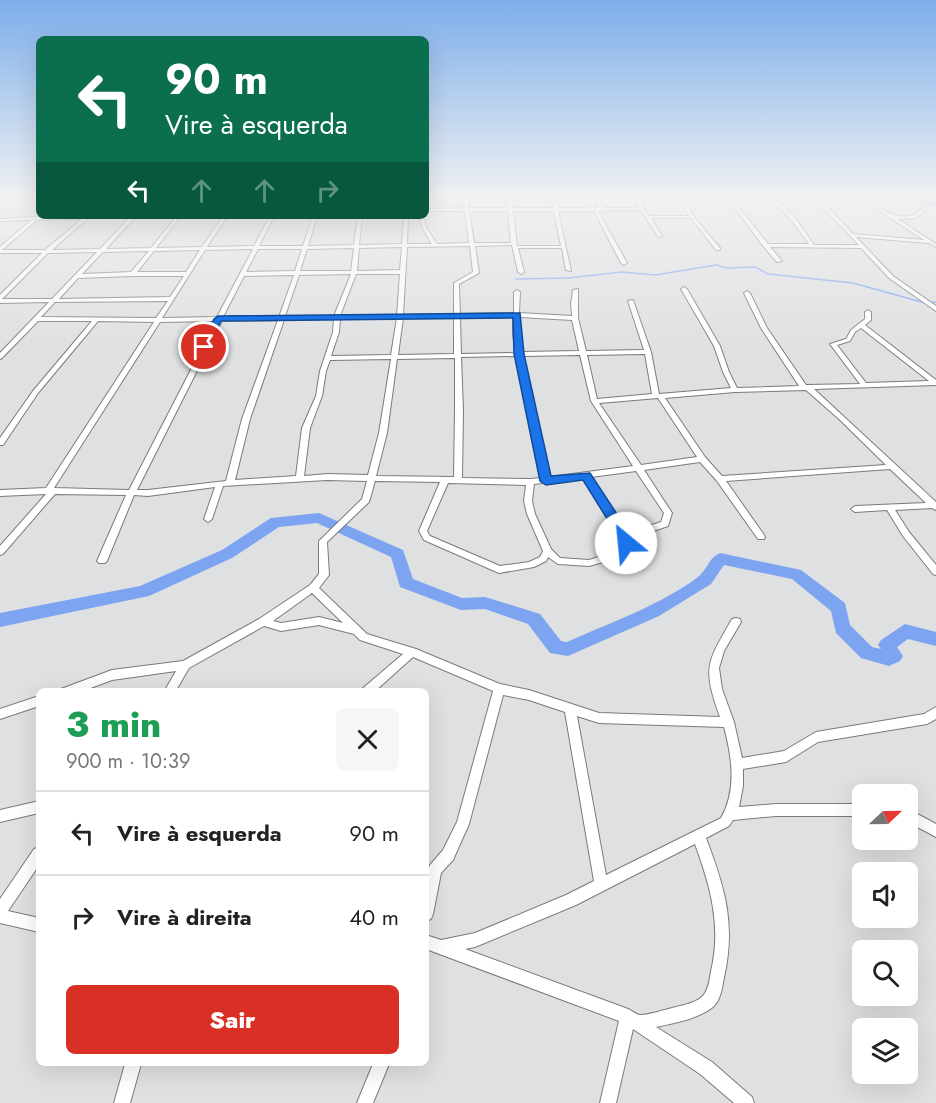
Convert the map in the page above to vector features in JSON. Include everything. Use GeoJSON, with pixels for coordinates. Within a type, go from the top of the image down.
{"type":"FeatureCollection","features":[{"type":"Feature","properties":{"kind":"street"},"geometry":{"type":"LineString","coordinates":[[0,300],[52,247]]}},
{"type":"Feature","properties":{"kind":"street"},"geometry":{"type":"LineString","coordinates":[[0,357],[103,247]]}},
{"type":"Feature","properties":{"kind":"street"},"geometry":{"type":"LineString","coordinates":[[0,251],[280,247]]}},
{"type":"Feature","properties":{"kind":"street"},"geometry":{"type":"LineString","coordinates":[[230,483],[246,418],[304,247]]}},
{"type":"Feature","properties":{"kind":"street"},"geometry":{"type":"LineString","coordinates":[[300,479],[306,428],[319,396],[337,316],[354,272],[356,247]]}},
{"type":"Feature","properties":{"kind":"street"},"geometry":{"type":"LineString","coordinates":[[76,688],[112,675],[185,665],[263,622],[314,588],[324,575],[323,541],[366,500],[384,432],[400,316],[406,247]]}},
{"type":"Feature","properties":{"kind":"street"},"geometry":{"type":"LineString","coordinates":[[458,479],[457,283],[476,273],[472,247]]}},
{"type":"Feature","properties":{"kind":"street"},"geometry":{"type":"LineString","coordinates":[[515,247],[521,272]]}},
{"type":"Feature","properties":{"kind":"street"},"geometry":{"type":"LineString","coordinates":[[563,247],[569,270]]}},
{"type":"Feature","properties":{"kind":"street"},"geometry":{"type":"LineString","coordinates":[[616,247],[624,262]]}},
{"type":"Feature","properties":{"kind":"street"},"geometry":{"type":"LineString","coordinates":[[767,247],[779,261]]}},
{"type":"Feature","properties":{"kind":"street"},"geometry":{"type":"LineString","coordinates":[[861,247],[891,277],[936,309]]}},
{"type":"Feature","properties":{"kind":"street"},"geometry":{"type":"LineString","coordinates":[[133,274],[154,248]]}},
{"type":"Feature","properties":{"kind":"street"},"geometry":{"type":"LineString","coordinates":[[102,561],[131,493],[243,274],[254,248]]}},
{"type":"Feature","properties":{"kind":"street"},"geometry":{"type":"LineString","coordinates":[[0,552],[50,491],[205,249]]}},
{"type":"Feature","properties":{"kind":"street"},"geometry":{"type":"LineString","coordinates":[[243,274],[403,272]]}},
{"type":"Feature","properties":{"kind":"street"},"geometry":{"type":"LineString","coordinates":[[76,276],[188,274]]}},
{"type":"Feature","properties":{"kind":"street"},"geometry":{"type":"LineString","coordinates":[[684,289],[717,346],[735,390]]}},
{"type":"Feature","properties":{"kind":"street"},"geometry":{"type":"LineString","coordinates":[[576,290],[575,318],[594,401],[668,513],[669,518],[665,524],[625,537]]}},
{"type":"Feature","properties":{"kind":"street"},"geometry":{"type":"LineString","coordinates":[[517,292],[519,354],[546,481]]}},
{"type":"Feature","properties":{"kind":"street"},"geometry":{"type":"LineString","coordinates":[[747,293],[764,328],[806,388],[846,420],[890,467],[935,506]]}},
{"type":"Feature","properties":{"kind":"street"},"geometry":{"type":"LineString","coordinates":[[0,300],[171,299]]}},
{"type":"Feature","properties":{"kind":"street"},"geometry":{"type":"LineString","coordinates":[[631,301],[648,352],[658,396],[761,537]]}},
{"type":"Feature","properties":{"kind":"street"},"geometry":{"type":"LineString","coordinates":[[865,386],[833,344],[847,342],[853,332],[868,320],[868,312]]}},
{"type":"Feature","properties":{"kind":"street"},"geometry":{"type":"LineString","coordinates":[[37,319],[158,320],[458,315],[575,318]]}},
{"type":"Feature","properties":{"kind":"street"},"geometry":{"type":"LineString","coordinates":[[0,443],[35,392],[96,320]]}},
{"type":"Feature","properties":{"kind":"street"},"geometry":{"type":"LineString","coordinates":[[861,325],[936,383]]}},
{"type":"Feature","properties":{"kind":"street"},"geometry":{"type":"LineString","coordinates":[[328,358],[648,352]]}},
{"type":"Feature","properties":{"kind":"street"},"geometry":{"type":"LineString","coordinates":[[594,401],[735,390],[936,383]]}},
{"type":"Feature","properties":{"kind":"street"},"geometry":{"type":"LineString","coordinates":[[0,493],[50,491],[148,493],[230,483],[300,479],[458,479],[530,482],[702,459]]}},
{"type":"Feature","properties":{"kind":"street"},"geometry":{"type":"LineString","coordinates":[[720,479],[890,467]]}},
{"type":"Feature","properties":{"kind":"street"},"geometry":{"type":"LineString","coordinates":[[530,482],[529,507],[548,551],[562,563],[589,563],[617,554],[626,543],[625,537],[586,476]]}},
{"type":"Feature","properties":{"kind":"street"},"geometry":{"type":"LineString","coordinates":[[445,479],[423,531],[427,538],[499,570],[538,562],[548,551]]}},
{"type":"Feature","properties":{"kind":"street"},"geometry":{"type":"LineString","coordinates":[[208,519],[220,484]]}},
{"type":"Feature","properties":{"kind":"street"},"geometry":{"type":"LineString","coordinates":[[855,509],[935,506]]}},
{"type":"Feature","properties":{"kind":"street"},"geometry":{"type":"LineString","coordinates":[[890,508],[906,534],[936,572]]}},
{"type":"Feature","properties":{"kind":"street"},"geometry":{"type":"LineString","coordinates":[[314,588],[355,630],[373,641],[412,652],[499,689],[529,695],[598,718],[728,722]]}},
{"type":"Feature","properties":{"kind":"street"},"geometry":{"type":"LineString","coordinates":[[263,622],[281,627],[319,621],[355,630]]}},
{"type":"Feature","properties":{"kind":"street"},"geometry":{"type":"LineString","coordinates":[[442,947],[475,940],[571,900],[725,822],[734,804],[737,764],[728,722],[718,697],[714,668],[736,622]]}},
{"type":"Feature","properties":{"kind":"street"},"geometry":{"type":"LineString","coordinates":[[371,688],[412,652]]}},
{"type":"Feature","properties":{"kind":"street"},"geometry":{"type":"LineString","coordinates":[[171,688],[185,665]]}},
{"type":"Feature","properties":{"kind":"street"},"geometry":{"type":"LineString","coordinates":[[430,868],[448,855],[464,824],[499,689]]}},
{"type":"Feature","properties":{"kind":"street"},"geometry":{"type":"LineString","coordinates":[[0,714],[36,702]]}},
{"type":"Feature","properties":{"kind":"street"},"geometry":{"type":"LineString","coordinates":[[570,710],[601,884]]}},
{"type":"Feature","properties":{"kind":"street"},"geometry":{"type":"LineString","coordinates":[[737,764],[786,756],[816,737],[927,718],[936,712]]}},
{"type":"Feature","properties":{"kind":"street"},"geometry":{"type":"LineString","coordinates":[[0,816],[36,808]]}},
{"type":"Feature","properties":{"kind":"street"},"geometry":{"type":"LineString","coordinates":[[730,814],[777,810],[852,810]]}},
{"type":"Feature","properties":{"kind":"street"},"geometry":{"type":"LineString","coordinates":[[918,821],[936,831]]}},
{"type":"Feature","properties":{"kind":"street"},"geometry":{"type":"LineString","coordinates":[[633,1020],[700,1007],[711,999],[723,957],[724,923],[713,875],[699,836]]}},
{"type":"Feature","properties":{"kind":"street"},"geometry":{"type":"LineString","coordinates":[[0,911],[36,858]]}},
{"type":"Feature","properties":{"kind":"street"},"geometry":{"type":"LineString","coordinates":[[0,916],[36,924]]}},
{"type":"Feature","properties":{"kind":"street"},"geometry":{"type":"LineString","coordinates":[[429,943],[633,1020],[706,1068],[746,1103]]}},
{"type":"Feature","properties":{"kind":"street"},"geometry":{"type":"LineString","coordinates":[[608,1103],[633,1020]]}},
{"type":"Feature","properties":{"kind":"street"},"geometry":{"type":"LineString","coordinates":[[122,1103],[132,1066]]}},
{"type":"Feature","properties":{"kind":"street"},"geometry":{"type":"LineString","coordinates":[[364,1103],[380,1066]]}},
{"type":"Feature","properties":{"kind":"waterway"},"geometry":{"type":"LineString","coordinates":[[516,279],[568,278],[622,272],[655,275],[716,265],[727,268],[755,267],[768,274],[853,283],[925,303],[936,302]]}},
{"type":"Feature","properties":{"kind":"waterway"},"geometry":{"type":"LineString","coordinates":[[0,620],[143,592],[227,554],[276,522],[319,518],[398,554],[406,583],[461,604],[485,603],[534,619],[556,648],[568,649],[653,611],[705,580],[720,559],[796,574],[839,608],[842,628],[867,653],[889,659],[894,656],[887,645],[905,631],[936,639]]}},
{"type":"Feature","properties":{"kind":"route"},"geometry":{"type":"LineString","coordinates":[[204,347],[218,319],[517,315],[516,334],[519,354],[546,481],[586,476],[625,537],[626,543]]}}]}
